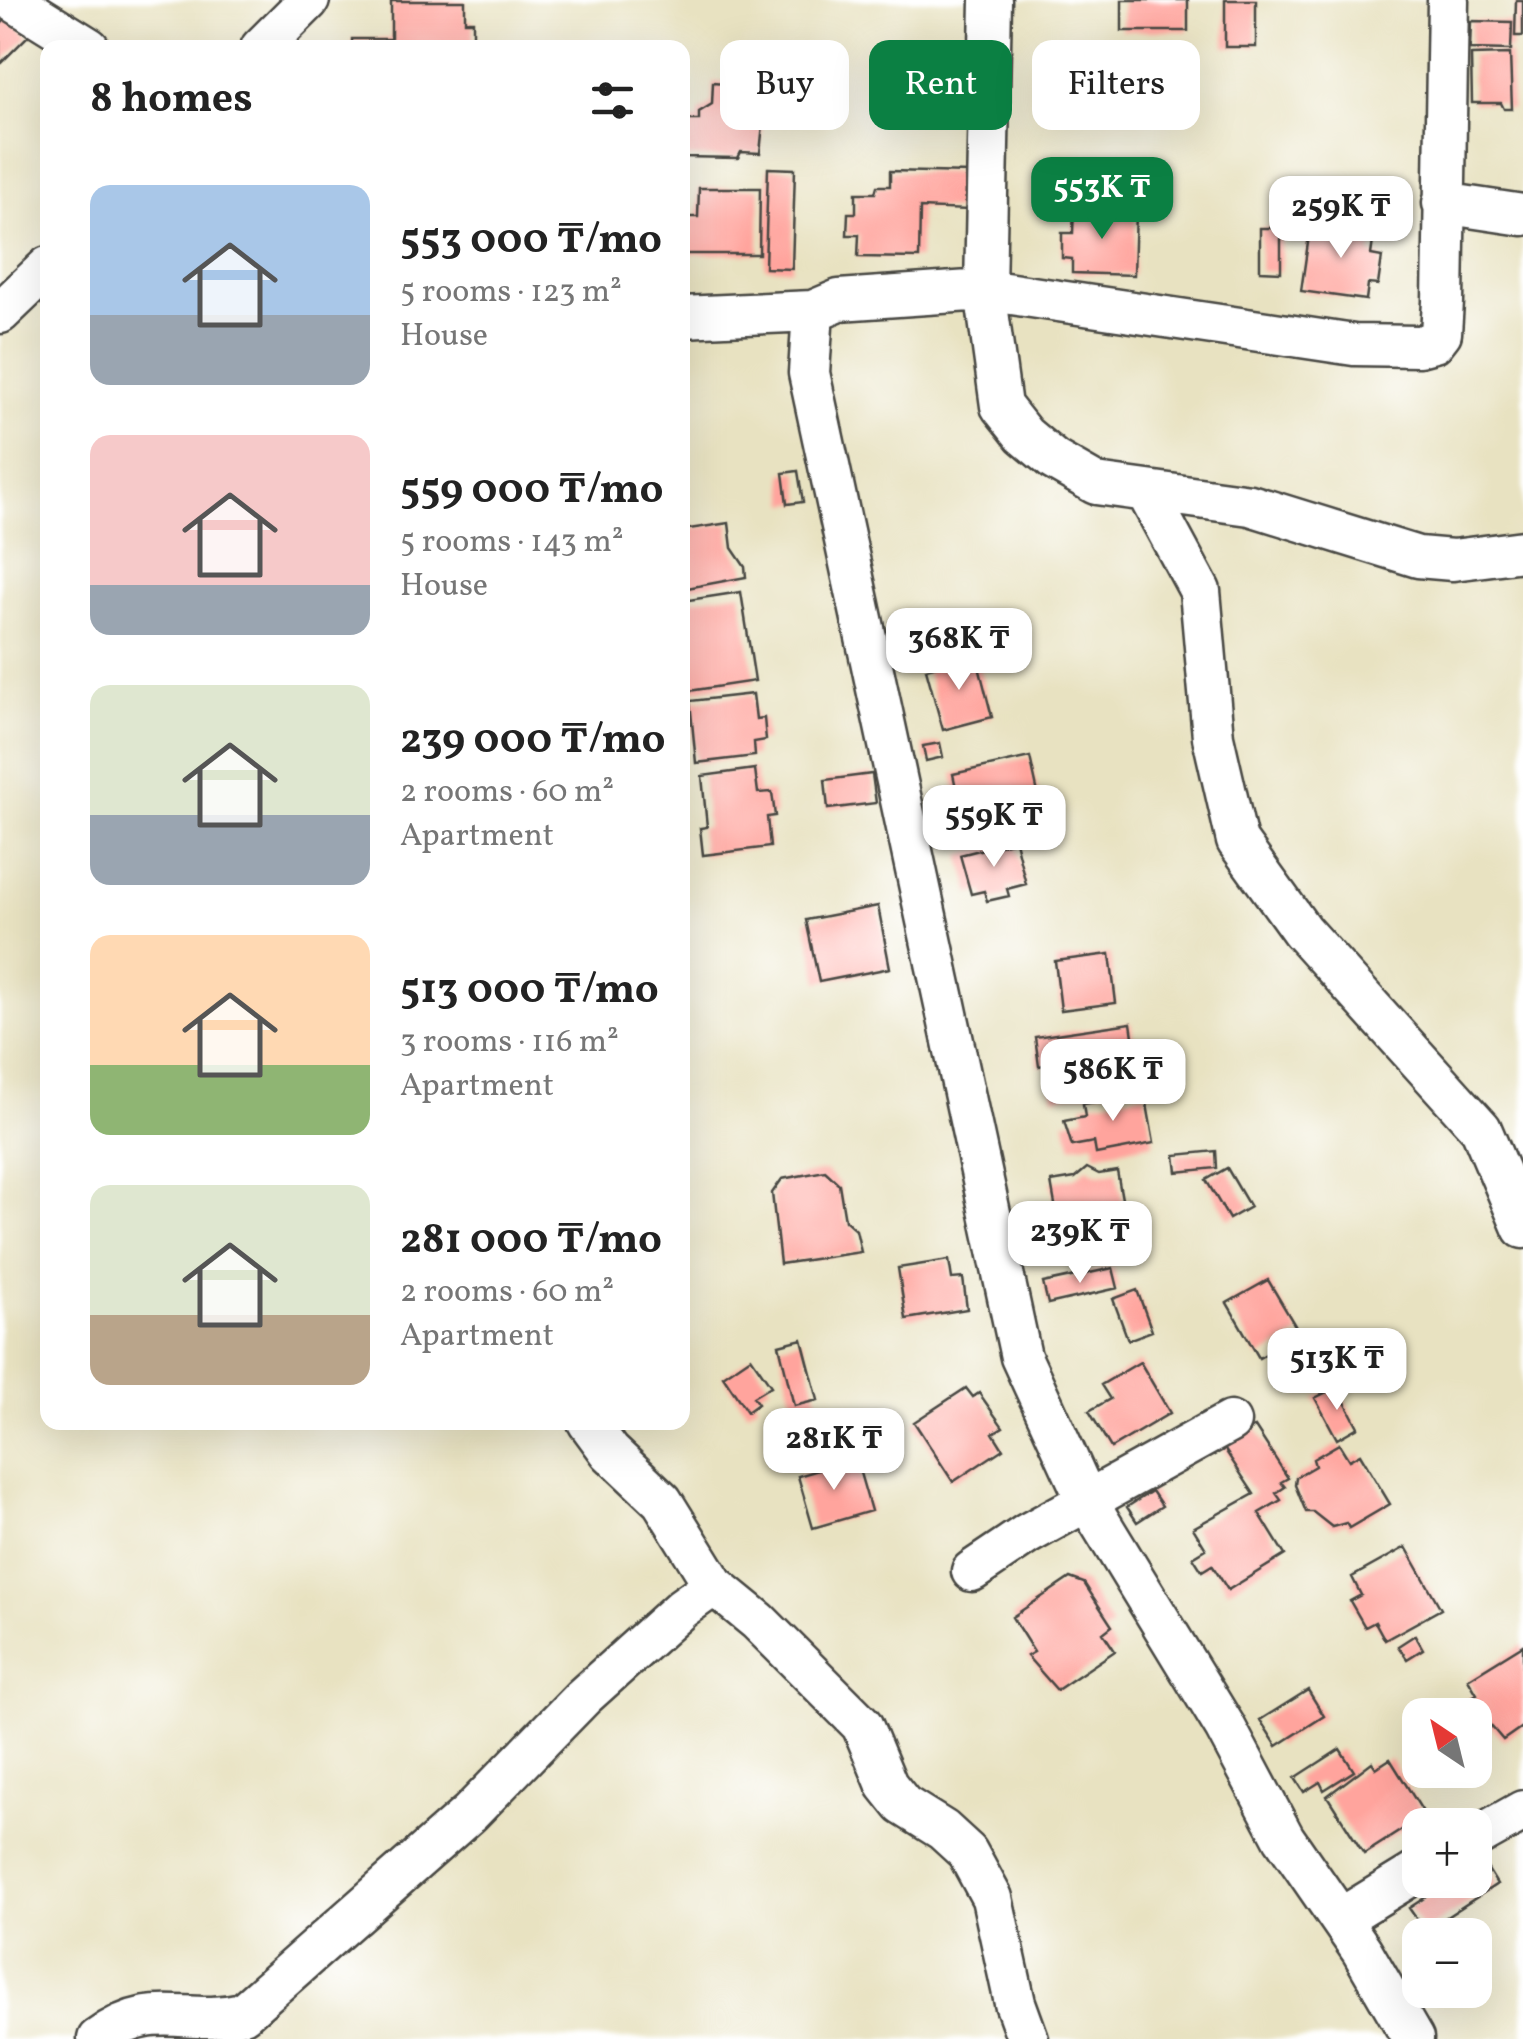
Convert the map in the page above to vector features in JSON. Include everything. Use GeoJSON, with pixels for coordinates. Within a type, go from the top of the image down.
{"type":"FeatureCollection","features":[{"type":"Feature","properties":{"kind":"street"},"geometry":{"type":"LineString","coordinates":[[12,0],[76,40]]}},
{"type":"Feature","properties":{"kind":"street"},"geometry":{"type":"LineString","coordinates":[[270,40],[310,0]]}},
{"type":"Feature","properties":{"kind":"street"},"geometry":{"type":"LineString","coordinates":[[991,0],[984,290],[1001,406],[1013,420],[1054,460],[1096,484],[1250,505],[1418,557],[1453,560],[1523,551]]}},
{"type":"Feature","properties":{"kind":"street"},"geometry":{"type":"LineString","coordinates":[[690,317],[813,310],[839,300],[984,290],[1354,345],[1419,346],[1434,342],[1441,333],[1448,0]]}},
{"type":"Feature","properties":{"kind":"street"},"geometry":{"type":"LineString","coordinates":[[1443,203],[1523,215]]}},
{"type":"Feature","properties":{"kind":"street"},"geometry":{"type":"LineString","coordinates":[[0,313],[40,275]]}},
{"type":"Feature","properties":{"kind":"street"},"geometry":{"type":"LineString","coordinates":[[813,310],[808,374],[1021,1357],[1086,1501],[1225,1727],[1284,1838],[1340,1919],[1413,2039]]}},
{"type":"Feature","properties":{"kind":"street"},"geometry":{"type":"LineString","coordinates":[[1146,491],[1200,591],[1214,737],[1237,841],[1302,930],[1481,1128],[1523,1228]]}},
{"type":"Feature","properties":{"kind":"street"},"geometry":{"type":"LineString","coordinates":[[972,1571],[1086,1501],[1230,1422]]}},
{"type":"Feature","properties":{"kind":"street"},"geometry":{"type":"LineString","coordinates":[[594,1430],[610,1452],[662,1502],[714,1585],[758,1621],[862,1725],[880,1758],[887,1785],[902,1805],[943,1830],[967,1852],[992,1898],[1028,2039]]}},
{"type":"Feature","properties":{"kind":"street"},"geometry":{"type":"LineString","coordinates":[[98,2039],[120,2023],[154,2013],[209,2021],[243,2013],[470,1813],[626,1659],[714,1585]]}},
{"type":"Feature","properties":{"kind":"street"},"geometry":{"type":"LineString","coordinates":[[1492,1828],[1523,1811]]}},
{"type":"Feature","properties":{"kind":"street"},"geometry":{"type":"LineString","coordinates":[[1340,1919],[1402,1881]]}},
{"type":"Feature","properties":{"kind":"building"},"geometry":{"type":"Polygon","coordinates":[[[1122,0],[1188,0],[1188,31],[1122,31],[1122,0]]]}},
{"type":"Feature","properties":{"kind":"building"},"geometry":{"type":"Polygon","coordinates":[[[1225,0],[1256,0],[1256,47],[1225,47],[1225,0]]]}},
{"type":"Feature","properties":{"kind":"building"},"geometry":{"type":"Polygon","coordinates":[[[1516,0],[1523,0],[1523,36],[1515,36],[1516,0]]]}},
{"type":"Feature","properties":{"kind":"building"},"geometry":{"type":"Polygon","coordinates":[[[391,1],[465,1],[465,21],[473,21],[473,40],[352,40],[391,39],[391,1]]]}},
{"type":"Feature","properties":{"kind":"building"},"geometry":{"type":"Polygon","coordinates":[[[8,17],[28,36],[0,64],[0,25],[8,17]]]}},
{"type":"Feature","properties":{"kind":"building"},"geometry":{"type":"Polygon","coordinates":[[[1471,21],[1512,22],[1511,50],[1470,49],[1471,21]]]}},
{"type":"Feature","properties":{"kind":"building"},"geometry":{"type":"Polygon","coordinates":[[[1510,54],[1512,109],[1504,109],[1501,103],[1472,103],[1471,55],[1510,54]]]}},
{"type":"Feature","properties":{"kind":"building"},"geometry":{"type":"Polygon","coordinates":[[[713,82],[720,83],[720,130],[762,130],[760,153],[741,152],[738,158],[690,157],[690,120],[699,120],[699,112],[712,104],[713,82]]]}},
{"type":"Feature","properties":{"kind":"building"},"geometry":{"type":"Polygon","coordinates":[[[768,168],[795,169],[792,269],[765,268],[768,168]]]}},
{"type":"Feature","properties":{"kind":"building"},"geometry":{"type":"Polygon","coordinates":[[[890,171],[970,173],[969,210],[920,208],[919,258],[858,257],[859,235],[847,235],[848,213],[856,213],[856,193],[875,193],[877,186],[890,186],[890,171]]]}},
{"type":"Feature","properties":{"kind":"building"},"geometry":{"type":"Polygon","coordinates":[[[699,188],[760,188],[759,254],[690,254],[690,217],[698,217],[699,188]]]}},
{"type":"Feature","properties":{"kind":"building"},"geometry":{"type":"Polygon","coordinates":[[[1074,209],[1136,211],[1134,275],[1072,273],[1072,259],[1062,258],[1062,233],[1073,233],[1074,209]]]}},
{"type":"Feature","properties":{"kind":"building"},"geometry":{"type":"Polygon","coordinates":[[[1355,218],[1374,234],[1371,255],[1382,257],[1378,285],[1368,284],[1366,300],[1301,291],[1311,222],[1336,226],[1355,218]]]}},
{"type":"Feature","properties":{"kind":"building"},"geometry":{"type":"Polygon","coordinates":[[[1260,228],[1281,228],[1281,272],[1260,271],[1260,228]]]}},
{"type":"Feature","properties":{"kind":"building"},"geometry":{"type":"Polygon","coordinates":[[[798,471],[803,502],[787,504],[783,473],[798,471]]]}},
{"type":"Feature","properties":{"kind":"building"},"geometry":{"type":"Polygon","coordinates":[[[729,523],[732,548],[745,567],[746,577],[690,588],[690,529],[729,523]]]}},
{"type":"Feature","properties":{"kind":"building"},"geometry":{"type":"Polygon","coordinates":[[[741,592],[755,681],[690,691],[690,600],[741,592]]]}},
{"type":"Feature","properties":{"kind":"building"},"geometry":{"type":"Polygon","coordinates":[[[976,655],[992,717],[943,730],[926,669],[976,655]]]}},
{"type":"Feature","properties":{"kind":"building"},"geometry":{"type":"Polygon","coordinates":[[[753,694],[756,719],[764,718],[766,740],[754,742],[755,756],[696,763],[690,701],[753,694]]]}},
{"type":"Feature","properties":{"kind":"building"},"geometry":{"type":"Polygon","coordinates":[[[940,743],[943,757],[926,761],[923,746],[940,743]]]}},
{"type":"Feature","properties":{"kind":"building"},"geometry":{"type":"Polygon","coordinates":[[[1030,757],[1043,816],[1033,823],[967,837],[957,825],[956,814],[961,811],[953,774],[1030,757]]]}},
{"type":"Feature","properties":{"kind":"building"},"geometry":{"type":"Polygon","coordinates":[[[755,769],[758,793],[772,792],[775,816],[767,817],[770,847],[703,855],[700,828],[707,827],[702,776],[755,769]]]}},
{"type":"Feature","properties":{"kind":"building"},"geometry":{"type":"Polygon","coordinates":[[[872,774],[876,803],[828,809],[825,780],[872,774]]]}},
{"type":"Feature","properties":{"kind":"building"},"geometry":{"type":"Polygon","coordinates":[[[1015,841],[1026,884],[1007,889],[1009,896],[987,901],[984,891],[971,894],[960,855],[1015,841]]]}},
{"type":"Feature","properties":{"kind":"building"},"geometry":{"type":"Polygon","coordinates":[[[878,906],[890,968],[819,982],[806,920],[878,906]]]}},
{"type":"Feature","properties":{"kind":"building"},"geometry":{"type":"Polygon","coordinates":[[[1110,954],[1116,1003],[1061,1010],[1055,961],[1110,954]]]}},
{"type":"Feature","properties":{"kind":"building"},"geometry":{"type":"Polygon","coordinates":[[[1131,1023],[1140,1084],[1054,1097],[1049,1064],[1039,1066],[1035,1037],[1131,1023]]]}},
{"type":"Feature","properties":{"kind":"building"},"geometry":{"type":"Polygon","coordinates":[[[1145,1093],[1154,1143],[1096,1154],[1094,1142],[1072,1146],[1064,1121],[1085,1117],[1083,1104],[1145,1093]]]}},
{"type":"Feature","properties":{"kind":"building"},"geometry":{"type":"Polygon","coordinates":[[[1216,1151],[1217,1168],[1177,1172],[1175,1155],[1216,1151]]]}},
{"type":"Feature","properties":{"kind":"building"},"geometry":{"type":"Polygon","coordinates":[[[1087,1168],[1099,1174],[1117,1171],[1128,1233],[1106,1236],[1108,1246],[1085,1250],[1084,1240],[1062,1244],[1051,1182],[1075,1178],[1087,1168]]]}},
{"type":"Feature","properties":{"kind":"building"},"geometry":{"type":"Polygon","coordinates":[[[1227,1168],[1250,1207],[1229,1219],[1206,1180],[1227,1168]]]}},
{"type":"Feature","properties":{"kind":"building"},"geometry":{"type":"Polygon","coordinates":[[[825,1171],[839,1184],[845,1220],[856,1230],[861,1252],[780,1264],[772,1193],[782,1179],[825,1171]]]}},
{"type":"Feature","properties":{"kind":"building"},"geometry":{"type":"Polygon","coordinates":[[[949,1260],[952,1279],[963,1278],[967,1309],[906,1319],[898,1268],[949,1260]]]}},
{"type":"Feature","properties":{"kind":"building"},"geometry":{"type":"Polygon","coordinates":[[[1113,1268],[1118,1288],[1048,1304],[1043,1283],[1113,1268]]]}},
{"type":"Feature","properties":{"kind":"building"},"geometry":{"type":"Polygon","coordinates":[[[1268,1280],[1300,1334],[1259,1358],[1227,1303],[1268,1280]]]}},
{"type":"Feature","properties":{"kind":"building"},"geometry":{"type":"Polygon","coordinates":[[[1137,1290],[1152,1331],[1128,1340],[1113,1299],[1137,1290]]]}},
{"type":"Feature","properties":{"kind":"building"},"geometry":{"type":"Polygon","coordinates":[[[802,1339],[818,1400],[794,1406],[779,1345],[802,1339]]]}},
{"type":"Feature","properties":{"kind":"building"},"geometry":{"type":"Polygon","coordinates":[[[751,1357],[771,1386],[753,1397],[758,1404],[747,1412],[723,1376],[751,1357]]]}},
{"type":"Feature","properties":{"kind":"building"},"geometry":{"type":"Polygon","coordinates":[[[1140,1362],[1170,1413],[1111,1448],[1089,1411],[1110,1399],[1101,1385],[1140,1362]]]}},
{"type":"Feature","properties":{"kind":"building"},"geometry":{"type":"Polygon","coordinates":[[[1337,1387],[1358,1427],[1337,1439],[1315,1398],[1337,1387]]]}},
{"type":"Feature","properties":{"kind":"building"},"geometry":{"type":"Polygon","coordinates":[[[966,1388],[973,1397],[979,1393],[1003,1427],[993,1433],[1003,1449],[953,1482],[914,1422],[966,1388]]]}},
{"type":"Feature","properties":{"kind":"building"},"geometry":{"type":"Polygon","coordinates":[[[1255,1427],[1288,1478],[1281,1482],[1285,1487],[1276,1493],[1281,1500],[1259,1513],[1285,1555],[1228,1590],[1212,1565],[1202,1571],[1193,1557],[1206,1549],[1193,1528],[1254,1494],[1223,1447],[1255,1427]]]}},
{"type":"Feature","properties":{"kind":"building"},"geometry":{"type":"Polygon","coordinates":[[[1339,1444],[1349,1460],[1360,1454],[1390,1504],[1349,1528],[1346,1523],[1332,1527],[1313,1512],[1306,1512],[1295,1485],[1296,1477],[1315,1466],[1313,1459],[1339,1444]]]}},
{"type":"Feature","properties":{"kind":"building"},"geometry":{"type":"Polygon","coordinates":[[[856,1459],[871,1511],[813,1528],[798,1476],[856,1459]]]}},
{"type":"Feature","properties":{"kind":"building"},"geometry":{"type":"Polygon","coordinates":[[[1152,1491],[1162,1506],[1137,1522],[1127,1507],[1152,1491]]]}},
{"type":"Feature","properties":{"kind":"building"},"geometry":{"type":"Polygon","coordinates":[[[1406,1547],[1441,1609],[1385,1640],[1375,1622],[1365,1627],[1350,1601],[1361,1595],[1352,1577],[1406,1547]]]}},
{"type":"Feature","properties":{"kind":"building"},"geometry":{"type":"Polygon","coordinates":[[[1070,1578],[1084,1583],[1112,1626],[1103,1633],[1115,1651],[1057,1690],[1027,1656],[1034,1652],[1012,1617],[1070,1578]]]}},
{"type":"Feature","properties":{"kind":"building"},"geometry":{"type":"Polygon","coordinates":[[[1415,1635],[1423,1649],[1407,1659],[1398,1646],[1415,1635]]]}},
{"type":"Feature","properties":{"kind":"building"},"geometry":{"type":"Polygon","coordinates":[[[1523,1645],[1523,1726],[1503,1740],[1492,1727],[1492,1698],[1470,1698],[1477,1694],[1468,1679],[1523,1645]]]}},
{"type":"Feature","properties":{"kind":"building"},"geometry":{"type":"Polygon","coordinates":[[[1308,1690],[1324,1716],[1277,1746],[1260,1720],[1308,1690]]]}},
{"type":"Feature","properties":{"kind":"building"},"geometry":{"type":"Polygon","coordinates":[[[1340,1749],[1354,1771],[1324,1790],[1320,1782],[1304,1792],[1295,1778],[1340,1749]]]}},
{"type":"Feature","properties":{"kind":"building"},"geometry":{"type":"Polygon","coordinates":[[[1390,1759],[1402,1778],[1402,1788],[1408,1788],[1421,1808],[1402,1808],[1402,1830],[1364,1854],[1327,1796],[1372,1762],[1376,1768],[1390,1759]]]}},
{"type":"Feature","properties":{"kind":"building"},"geometry":{"type":"Polygon","coordinates":[[[1424,1898],[1476,1898],[1445,1918],[1416,1918],[1409,1908],[1424,1898]]]}}]}
